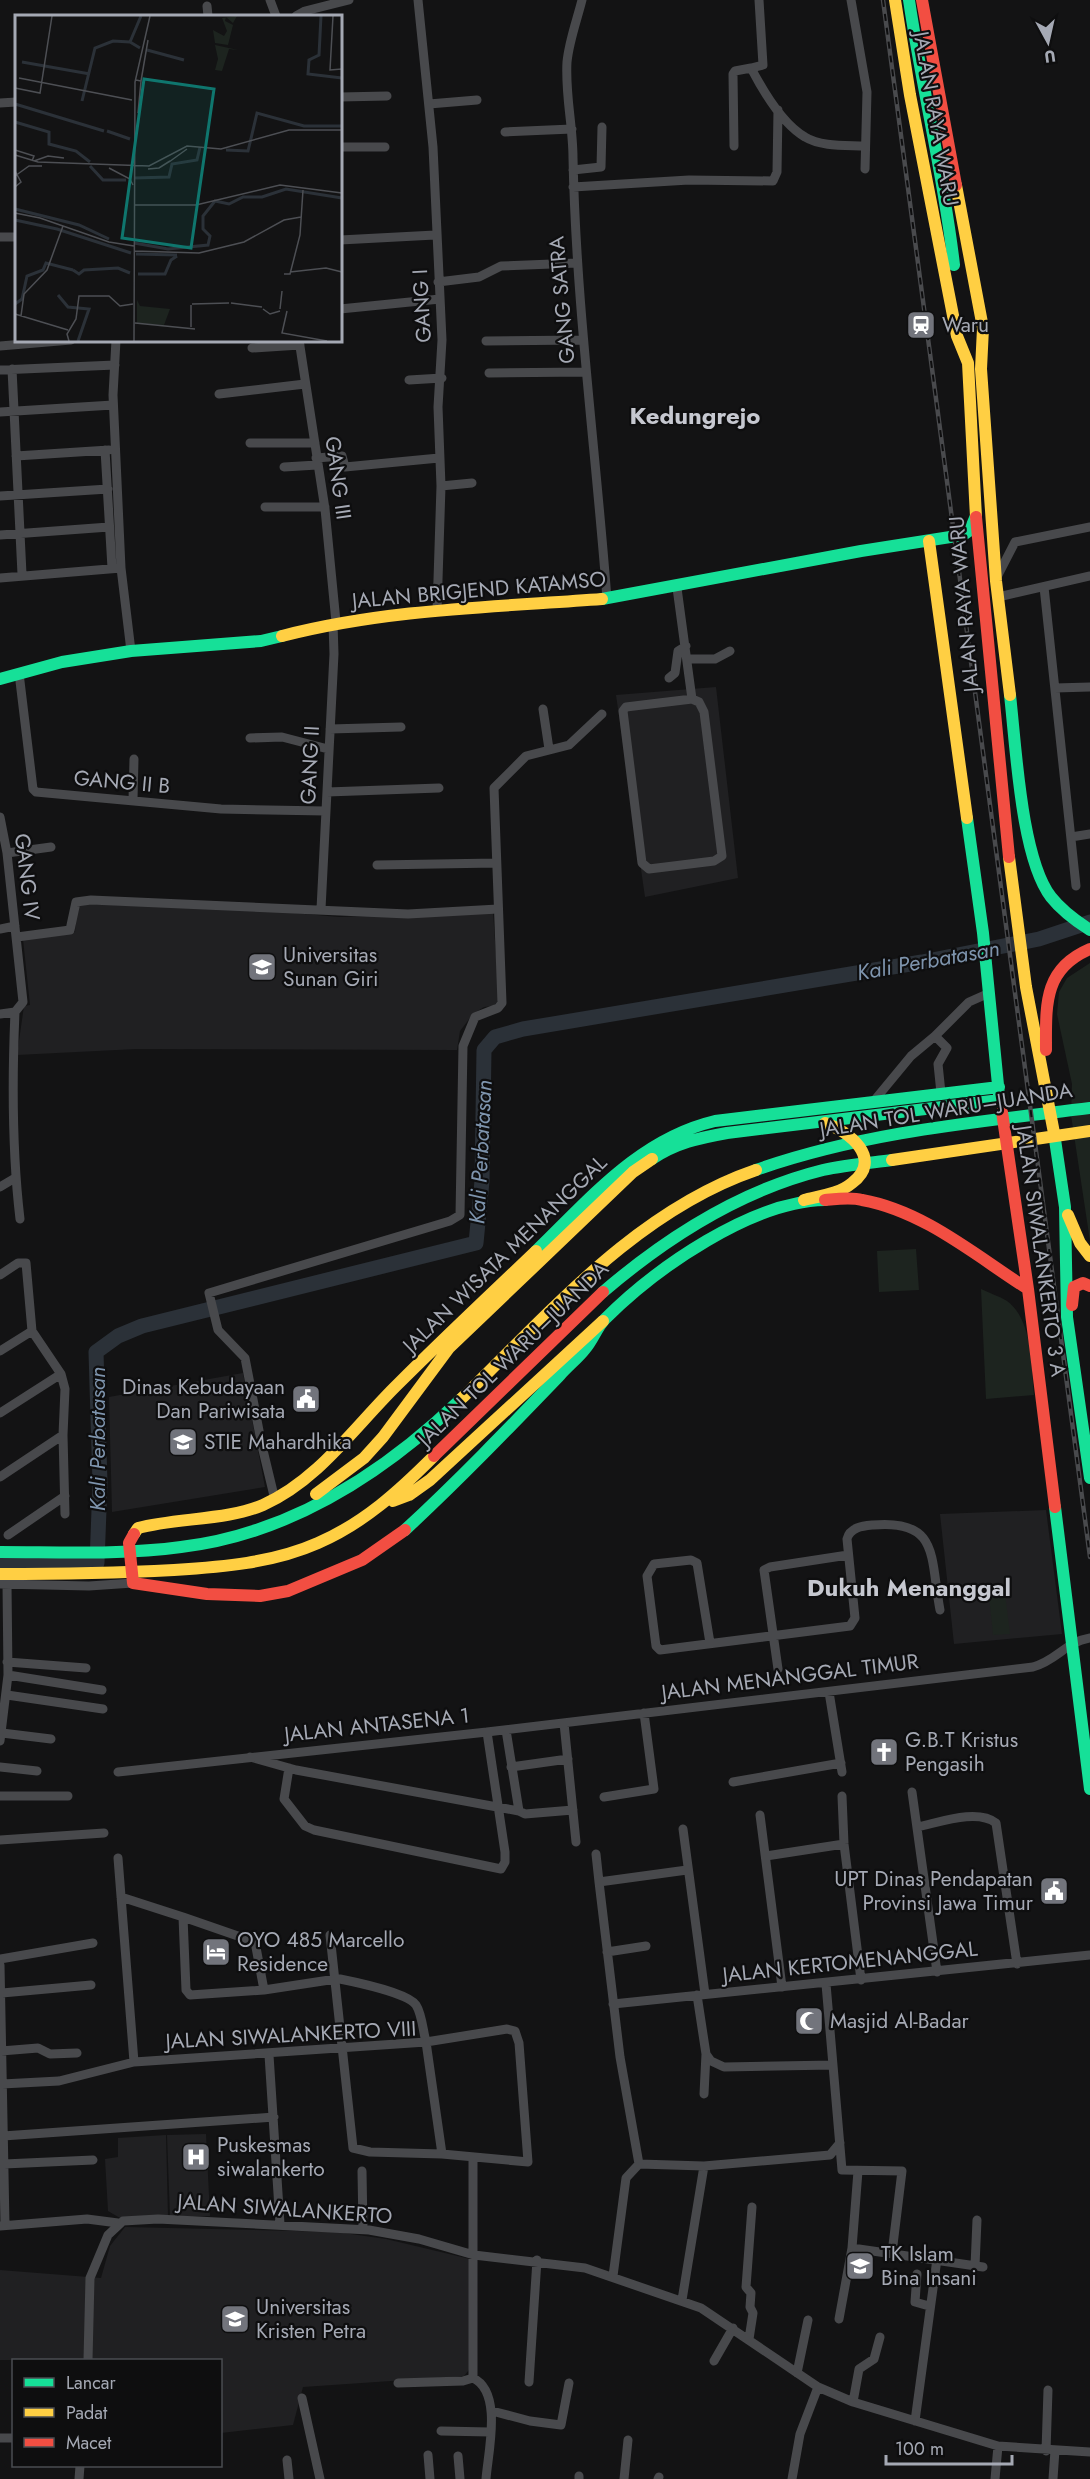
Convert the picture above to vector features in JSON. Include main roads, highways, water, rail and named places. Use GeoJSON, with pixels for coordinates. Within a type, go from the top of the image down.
{"type":"FeatureCollection","features":[{"type":"Feature","properties":{"kind":"main road","name":"JALAN RAYA WARU"},"geometry":{"type":"LineString","coordinates":[[895,0],[910,95],[957,336],[968,363],[978,554],[1017,917],[1065,1207]]}},
{"type":"Feature","properties":{"kind":"main road"},"geometry":{"type":"LineString","coordinates":[[909,0],[920,75],[949,221],[968,363]]}},
{"type":"Feature","properties":{"kind":"main road","name":"JALAN RAYA WARU"},"geometry":{"type":"LineString","coordinates":[[922,0],[983,328],[981,369],[996,581],[1030,849],[1041,880],[1056,903],[1088,929]]}},
{"type":"Feature","properties":{"kind":"main road"},"geometry":{"type":"LineString","coordinates":[[949,221],[959,256],[981,369]]}},
{"type":"Feature","properties":{"kind":"main road"},"geometry":{"type":"LineString","coordinates":[[976,518],[970,531],[963,535],[972,543],[978,554]]}},
{"type":"Feature","properties":{"kind":"main road","name":"JALAN BRIGJEND KATAMSO"},"geometry":{"type":"LineString","coordinates":[[0,679],[62,662],[131,651],[261,641],[334,622],[437,610],[607,599],[677,588],[861,550],[963,535]]}},
{"type":"Feature","properties":{"kind":"main road","name":"JALAN SIWALANKERTO 3 A"},"geometry":{"type":"LineString","coordinates":[[929,541],[983,933],[987,994],[1000,1100],[1028,1289],[1070,1644],[1090,1789]]}},
{"type":"Feature","properties":{"kind":"main road"},"geometry":{"type":"LineString","coordinates":[[1045,1077],[1047,1004],[1051,986],[1061,966],[1069,957],[1090,949]]}},
{"type":"Feature","properties":{"kind":"main road","name":"JALAN WISATA MENANGGAL"},"geometry":{"type":"LineString","coordinates":[[603,1321],[581,1354],[457,1482],[394,1540],[362,1560],[288,1591],[260,1596],[207,1594],[133,1583],[129,1544],[138,1528],[161,1522],[236,1512],[275,1500],[291,1491],[331,1455],[440,1342],[615,1174],[653,1143],[679,1130],[715,1121],[999,1087]]}},
{"type":"Feature","properties":{"kind":"main road"},"geometry":{"type":"LineString","coordinates":[[246,1532],[325,1489],[364,1458],[383,1437],[449,1348],[645,1162],[668,1148],[689,1140],[1000,1100]]}},
{"type":"Feature","properties":{"kind":"main road","name":"JALAN TOL WARU–JUANDA"},"geometry":{"type":"LineString","coordinates":[[0,1552],[150,1550],[221,1540],[323,1502],[391,1460],[433,1425],[582,1281],[657,1221],[738,1175],[812,1151],[872,1139],[1090,1107]]}},
{"type":"Feature","properties":{"kind":"main road"},"geometry":{"type":"LineString","coordinates":[[386,1503],[410,1495],[430,1480],[513,1407],[646,1281],[693,1248],[761,1214],[841,1190],[858,1179],[863,1167],[863,1152],[853,1135],[838,1127],[815,1122]]}},
{"type":"Feature","properties":{"kind":"main road","name":"JALAN TOL WARU–JUANDA"},"geometry":{"type":"LineString","coordinates":[[2,1581],[216,1567],[284,1556],[320,1543],[345,1530],[386,1503],[552,1337],[629,1270],[663,1245],[747,1196],[797,1177],[886,1160],[1090,1131]]}},
{"type":"Feature","properties":{"kind":"main road"},"geometry":{"type":"LineString","coordinates":[[804,1200],[860,1199],[897,1209],[924,1222],[1028,1289]]}},
{"type":"Feature","properties":{"kind":"main road"},"geometry":{"type":"LineString","coordinates":[[1065,1207],[1080,1243],[1090,1256]]}},
{"type":"Feature","properties":{"kind":"main road"},"geometry":{"type":"LineString","coordinates":[[1065,1207],[1067,1317],[1075,1360],[1090,1478]]}},
{"type":"Feature","properties":{"kind":"main road"},"geometry":{"type":"LineString","coordinates":[[1075,1360],[1072,1291],[1077,1284],[1090,1286]]}},
{"type":"Feature","properties":{"kind":"waterway","name":"Kali Perbatasan"},"geometry":{"type":"LineString","coordinates":[[0,1562],[97,1563],[100,1483],[96,1352],[118,1336],[142,1326],[476,1243],[482,1181],[484,1050],[495,1037],[523,1029],[922,962],[1039,939],[1090,922]]}},
{"type":"Feature","properties":{"kind":"railway"},"geometry":{"type":"LineString","coordinates":[[883,0],[1090,1557]]}},
{"type":"Feature","properties":{"kind":"place","name":"Waru"},"geometry":{"type":"Point","coordinates":[921,325]}},
{"type":"Feature","properties":{"kind":"place","name":"Universitas Sunan Giri"},"geometry":{"type":"Point","coordinates":[262,967]}},
{"type":"Feature","properties":{"kind":"place","name":"Dinas Kebudayaan Dan Pariwisata"},"geometry":{"type":"Point","coordinates":[306,1399]}},
{"type":"Feature","properties":{"kind":"place","name":"STIE Mahardhika"},"geometry":{"type":"Point","coordinates":[183,1442]}},
{"type":"Feature","properties":{"kind":"place","name":"G.B.T Kristus Pengasih"},"geometry":{"type":"Point","coordinates":[884,1752]}},
{"type":"Feature","properties":{"kind":"place","name":"UPT Dinas Pendapatan Provinsi Jawa Timur"},"geometry":{"type":"Point","coordinates":[1054,1891]}},
{"type":"Feature","properties":{"kind":"place","name":"OYO 485 Marcello Residence"},"geometry":{"type":"Point","coordinates":[216,1952]}},
{"type":"Feature","properties":{"kind":"place","name":"Masjid Al-Badar"},"geometry":{"type":"Point","coordinates":[809,2021]}},
{"type":"Feature","properties":{"kind":"place","name":"Puskesmas siwalankerto"},"geometry":{"type":"Point","coordinates":[196,2157]}},
{"type":"Feature","properties":{"kind":"place","name":"TK Islam Bina Insani"},"geometry":{"type":"Point","coordinates":[860,2266]}},
{"type":"Feature","properties":{"kind":"place","name":"Universitas Kristen Petra"},"geometry":{"type":"Point","coordinates":[235,2319]}},
{"type":"Feature","properties":{"kind":"district","name":"Kedungrejo"},"geometry":{"type":"Point","coordinates":[695,416]}},
{"type":"Feature","properties":{"kind":"district","name":"Dukuh Menanggal"},"geometry":{"type":"Point","coordinates":[909,1588]}}]}
